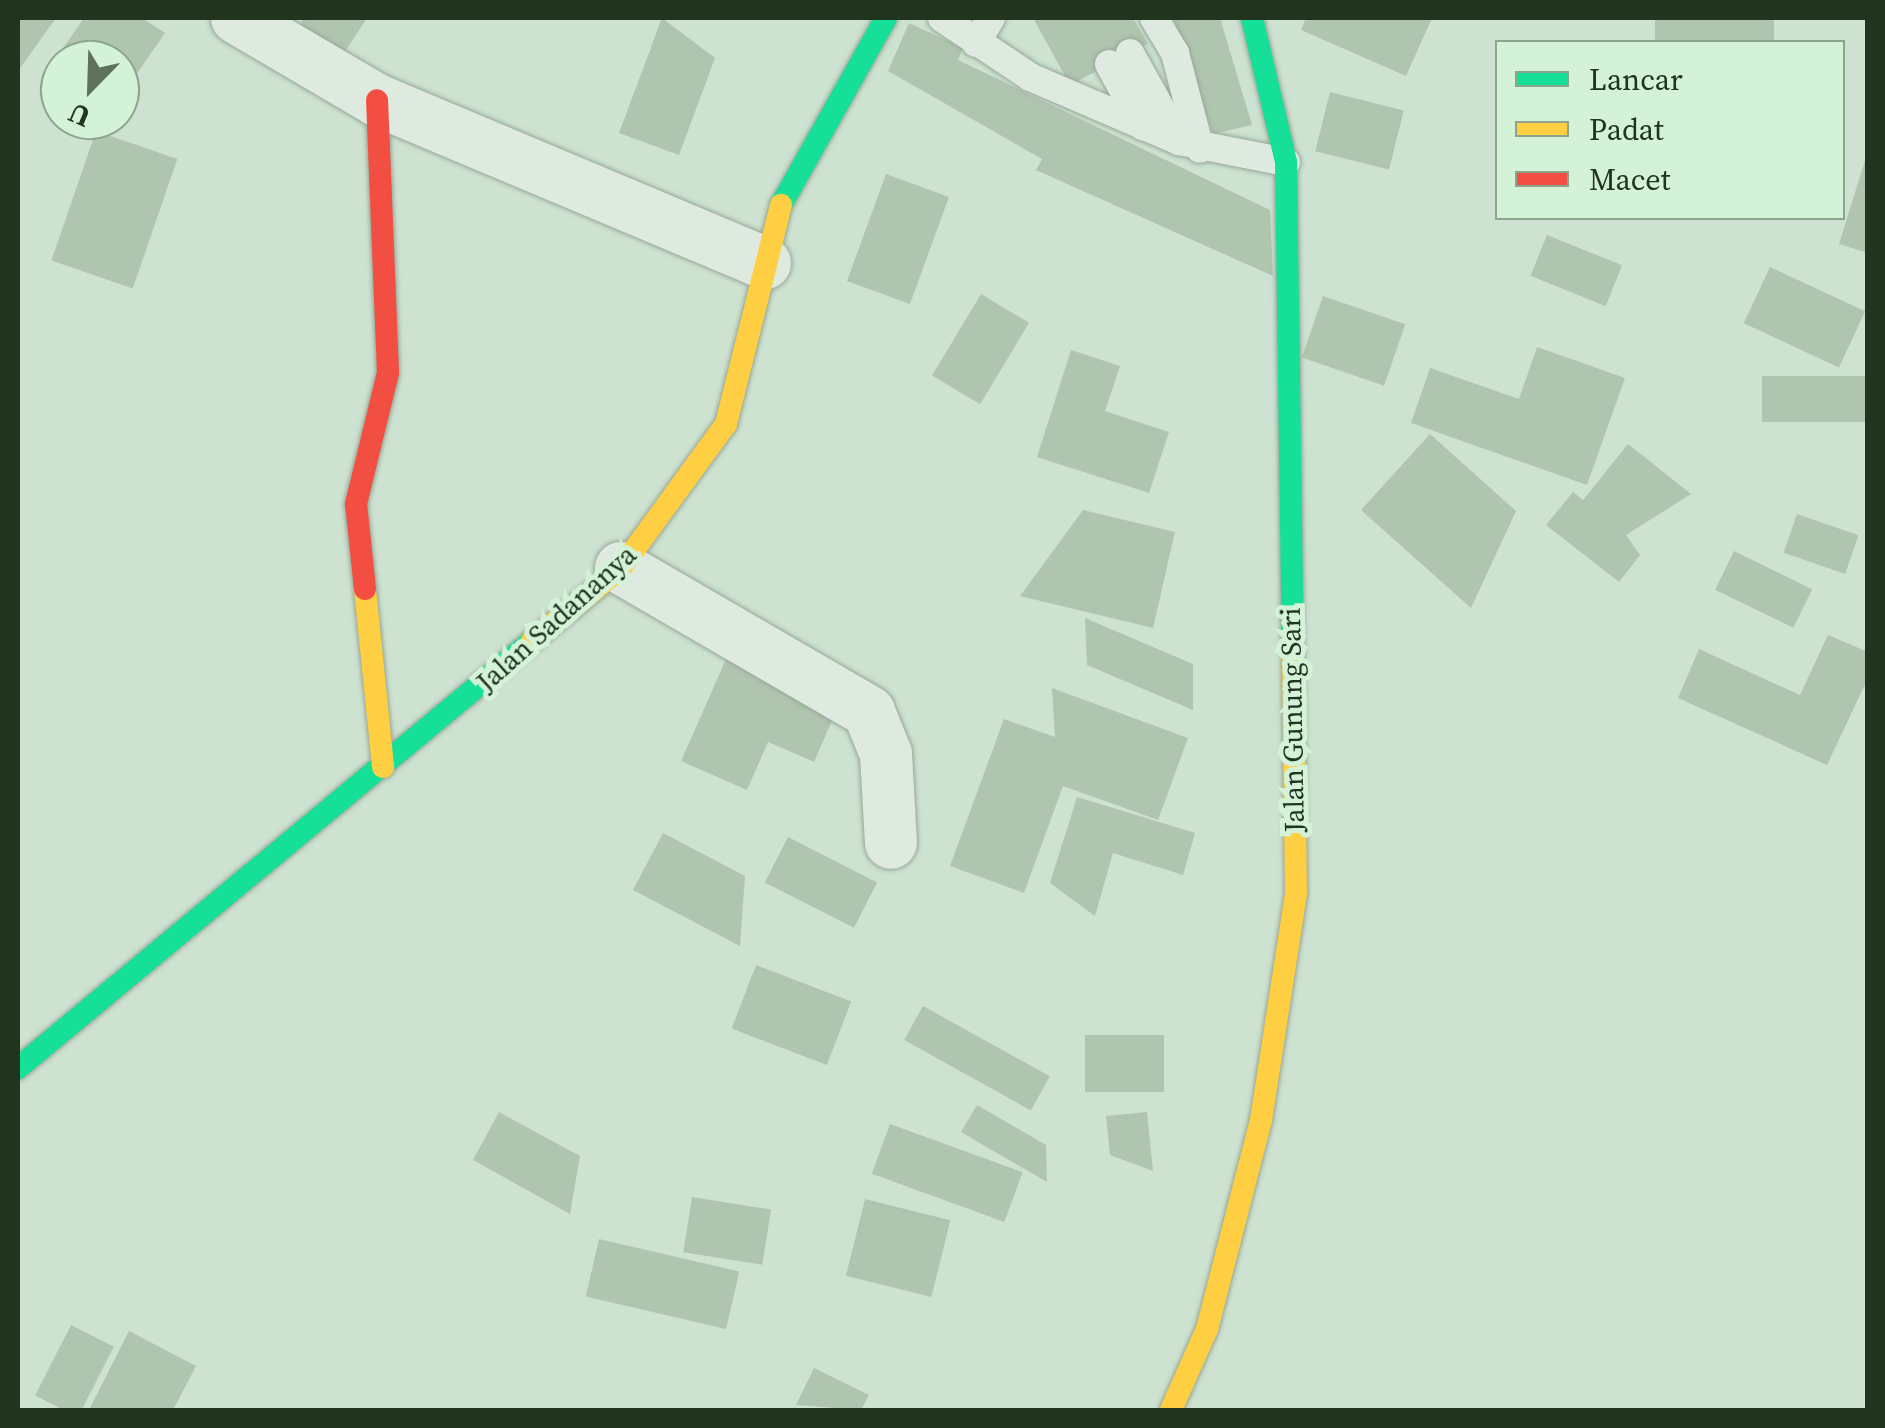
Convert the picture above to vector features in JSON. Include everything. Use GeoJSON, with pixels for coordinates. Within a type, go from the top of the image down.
{"type":"FeatureCollection","features":[{"type":"Feature","properties":{"kind":"street"},"geometry":{"type":"LineString","coordinates":[[237,18],[377,100],[765,263]]}},
{"type":"Feature","properties":{"kind":"street","name":"Jalan Sadananya"},"geometry":{"type":"LineString","coordinates":[[18,1068],[621,568],[726,424],[790,179],[886,18]]}},
{"type":"Feature","properties":{"kind":"street","name":"Jalan Gunung Sari"},"geometry":{"type":"LineString","coordinates":[[1171,1410],[1207,1329],[1261,1120],[1296,894],[1286,162],[1252,18]]}},
{"type":"Feature","properties":{"kind":"street"},"geometry":{"type":"LineString","coordinates":[[377,100],[388,374],[356,504],[383,768]]}},
{"type":"Feature","properties":{"kind":"street"},"geometry":{"type":"LineString","coordinates":[[621,568],[869,712],[886,754],[891,843]]}},
{"type":"Feature","properties":{"kind":"lane"},"geometry":{"type":"LineString","coordinates":[[942,18],[976,43],[1142,126],[1189,145],[1286,162]]}},
{"type":"Feature","properties":{"kind":"lane"},"geometry":{"type":"LineString","coordinates":[[976,43],[992,18]]}},
{"type":"Feature","properties":{"kind":"lane"},"geometry":{"type":"LineString","coordinates":[[1154,18],[1175,53],[1189,145]]}},
{"type":"Feature","properties":{"kind":"lane"},"geometry":{"type":"LineString","coordinates":[[1107,110],[1109,64]]}},
{"type":"Feature","properties":{"kind":"lane"},"geometry":{"type":"LineString","coordinates":[[1109,64],[1189,145]]}},
{"type":"Feature","properties":{"kind":"lane"},"geometry":{"type":"LineString","coordinates":[[1109,64],[1142,126]]}},
{"type":"Feature","properties":{"kind":"building"},"geometry":{"type":"Polygon","coordinates":[[[18,18],[56,18],[40,40],[18,71],[18,18]]]}},
{"type":"Feature","properties":{"kind":"building"},"geometry":{"type":"Polygon","coordinates":[[[84,18],[142,18],[165,33],[140,69],[140,40],[69,40],[84,18]]]}},
{"type":"Feature","properties":{"kind":"building"},"geometry":{"type":"Polygon","coordinates":[[[304,18],[367,18],[344,53],[299,26],[304,18]]]}},
{"type":"Feature","properties":{"kind":"building"},"geometry":{"type":"Polygon","coordinates":[[[662,18],[715,58],[679,155],[619,133],[662,18]]]}},
{"type":"Feature","properties":{"kind":"building"},"geometry":{"type":"Polygon","coordinates":[[[1033,18],[1133,18],[1148,44],[1070,85],[1033,18]]]}},
{"type":"Feature","properties":{"kind":"building"},"geometry":{"type":"Polygon","coordinates":[[[1173,18],[1220,18],[1252,125],[1213,134],[1173,18]]]}},
{"type":"Feature","properties":{"kind":"building"},"geometry":{"type":"Polygon","coordinates":[[[1306,18],[1432,18],[1406,76],[1301,30],[1306,18]]]}},
{"type":"Feature","properties":{"kind":"building"},"geometry":{"type":"Polygon","coordinates":[[[1655,18],[1774,18],[1774,40],[1655,40],[1655,18]]]}},
{"type":"Feature","properties":{"kind":"building"},"geometry":{"type":"Polygon","coordinates":[[[909,23],[963,48],[958,60],[1270,210],[1273,276],[1036,170],[1042,159],[888,71],[909,23]]]}},
{"type":"Feature","properties":{"kind":"building"},"geometry":{"type":"Polygon","coordinates":[[[1330,92],[1404,110],[1389,170],[1315,151],[1330,92]]]}},
{"type":"Feature","properties":{"kind":"building"},"geometry":{"type":"Polygon","coordinates":[[[93,140],[122,140],[177,159],[133,289],[51,261],[93,140]]]}},
{"type":"Feature","properties":{"kind":"building"},"geometry":{"type":"Polygon","coordinates":[[[1868,154],[1868,253],[1839,244],[1868,154]]]}},
{"type":"Feature","properties":{"kind":"building"},"geometry":{"type":"Polygon","coordinates":[[[886,174],[949,197],[910,304],[847,281],[886,174]]]}},
{"type":"Feature","properties":{"kind":"building"},"geometry":{"type":"Polygon","coordinates":[[[1547,235],[1622,265],[1606,306],[1531,276],[1547,235]]]}},
{"type":"Feature","properties":{"kind":"building"},"geometry":{"type":"Polygon","coordinates":[[[1770,267],[1865,311],[1839,368],[1744,323],[1770,267]]]}},
{"type":"Feature","properties":{"kind":"building"},"geometry":{"type":"Polygon","coordinates":[[[981,294],[1029,323],[980,404],[932,375],[981,294]]]}},
{"type":"Feature","properties":{"kind":"building"},"geometry":{"type":"Polygon","coordinates":[[[1323,296],[1405,324],[1384,386],[1302,357],[1323,296]]]}},
{"type":"Feature","properties":{"kind":"building"},"geometry":{"type":"Polygon","coordinates":[[[1537,347],[1625,378],[1587,485],[1411,423],[1430,368],[1519,399],[1537,347]]]}},
{"type":"Feature","properties":{"kind":"building"},"geometry":{"type":"Polygon","coordinates":[[[1071,350],[1120,366],[1105,411],[1169,432],[1149,493],[1037,457],[1071,350]]]}},
{"type":"Feature","properties":{"kind":"building"},"geometry":{"type":"Polygon","coordinates":[[[1762,376],[1868,376],[1868,422],[1762,422],[1762,376]]]}},
{"type":"Feature","properties":{"kind":"building"},"geometry":{"type":"Polygon","coordinates":[[[1430,434],[1516,511],[1471,608],[1361,510],[1430,434]]]}},
{"type":"Feature","properties":{"kind":"building"},"geometry":{"type":"Polygon","coordinates":[[[1628,444],[1691,494],[1626,535],[1640,555],[1619,582],[1546,525],[1573,492],[1583,500],[1628,444]]]}},
{"type":"Feature","properties":{"kind":"building"},"geometry":{"type":"Polygon","coordinates":[[[1083,510],[1175,532],[1153,628],[1020,596],[1083,510]]]}},
{"type":"Feature","properties":{"kind":"building"},"geometry":{"type":"Polygon","coordinates":[[[1797,514],[1858,535],[1845,574],[1784,553],[1797,514]]]}},
{"type":"Feature","properties":{"kind":"building"},"geometry":{"type":"Polygon","coordinates":[[[1734,551],[1812,589],[1793,628],[1715,590],[1734,551]]]}},
{"type":"Feature","properties":{"kind":"building"},"geometry":{"type":"Polygon","coordinates":[[[1085,618],[1193,664],[1193,710],[1087,665],[1085,618]]]}},
{"type":"Feature","properties":{"kind":"building"},"geometry":{"type":"Polygon","coordinates":[[[1828,635],[1868,652],[1868,678],[1827,765],[1678,698],[1699,649],[1800,695],[1828,635]]]}},
{"type":"Feature","properties":{"kind":"building"},"geometry":{"type":"Polygon","coordinates":[[[727,657],[838,707],[814,762],[768,742],[747,790],[681,761],[727,657]]]}},
{"type":"Feature","properties":{"kind":"building"},"geometry":{"type":"Polygon","coordinates":[[[1052,688],[1188,738],[1158,820],[1063,786],[1024,893],[950,866],[1004,719],[1055,737],[1052,688]]]}},
{"type":"Feature","properties":{"kind":"building"},"geometry":{"type":"Polygon","coordinates":[[[1077,797],[1195,833],[1183,875],[1113,853],[1095,916],[1050,883],[1077,797]]]}},
{"type":"Feature","properties":{"kind":"building"},"geometry":{"type":"Polygon","coordinates":[[[663,833],[745,876],[740,946],[633,890],[663,833]]]}},
{"type":"Feature","properties":{"kind":"building"},"geometry":{"type":"Polygon","coordinates":[[[788,837],[877,882],[854,928],[765,882],[788,837]]]}},
{"type":"Feature","properties":{"kind":"building"},"geometry":{"type":"Polygon","coordinates":[[[756,965],[851,1002],[827,1065],[732,1028],[756,965]]]}},
{"type":"Feature","properties":{"kind":"building"},"geometry":{"type":"Polygon","coordinates":[[[923,1006],[1050,1076],[1031,1110],[904,1040],[923,1006]]]}},
{"type":"Feature","properties":{"kind":"building"},"geometry":{"type":"Polygon","coordinates":[[[1085,1035],[1164,1035],[1164,1092],[1085,1092],[1085,1035]]]}},
{"type":"Feature","properties":{"kind":"building"},"geometry":{"type":"Polygon","coordinates":[[[977,1105],[1046,1145],[1047,1182],[961,1132],[977,1105]]]}},
{"type":"Feature","properties":{"kind":"building"},"geometry":{"type":"Polygon","coordinates":[[[499,1112],[580,1156],[570,1214],[473,1160],[499,1112]]]}},
{"type":"Feature","properties":{"kind":"building"},"geometry":{"type":"Polygon","coordinates":[[[1147,1112],[1153,1171],[1110,1155],[1106,1116],[1147,1112]]]}},
{"type":"Feature","properties":{"kind":"building"},"geometry":{"type":"Polygon","coordinates":[[[890,1124],[1022,1172],[1004,1222],[872,1174],[890,1124]]]}},
{"type":"Feature","properties":{"kind":"building"},"geometry":{"type":"Polygon","coordinates":[[[692,1197],[771,1210],[762,1265],[683,1252],[692,1197]]]}},
{"type":"Feature","properties":{"kind":"building"},"geometry":{"type":"Polygon","coordinates":[[[865,1199],[950,1220],[931,1297],[846,1276],[865,1199]]]}},
{"type":"Feature","properties":{"kind":"building"},"geometry":{"type":"Polygon","coordinates":[[[599,1239],[739,1271],[726,1329],[586,1296],[599,1239]]]}},
{"type":"Feature","properties":{"kind":"building"},"geometry":{"type":"Polygon","coordinates":[[[71,1325],[114,1347],[82,1410],[64,1410],[35,1395],[71,1325]]]}},
{"type":"Feature","properties":{"kind":"building"},"geometry":{"type":"Polygon","coordinates":[[[129,1331],[196,1366],[173,1410],[89,1410],[129,1331]]]}},
{"type":"Feature","properties":{"kind":"building"},"geometry":{"type":"Polygon","coordinates":[[[814,1368],[869,1395],[861,1410],[796,1405],[814,1368]]]}},
{"type":"Feature","properties":{"kind":"traffic: fast"},"geometry":{"type":"LineString","coordinates":[[781,205],[886,18]]}},
{"type":"Feature","properties":{"kind":"traffic: fast"},"geometry":{"type":"LineString","coordinates":[[1252,18],[1286,162],[1293,652]]}},
{"type":"Feature","properties":{"kind":"traffic: fast"},"geometry":{"type":"LineString","coordinates":[[18,1068],[532,641]]}},
{"type":"Feature","properties":{"kind":"traffic: slow"},"geometry":{"type":"LineString","coordinates":[[532,641],[621,568],[726,424],[781,205]]}},
{"type":"Feature","properties":{"kind":"traffic: slow"},"geometry":{"type":"LineString","coordinates":[[365,589],[383,767]]}},
{"type":"Feature","properties":{"kind":"traffic: slow"},"geometry":{"type":"LineString","coordinates":[[1171,1410],[1207,1329],[1261,1120],[1296,894],[1293,652]]}},
{"type":"Feature","properties":{"kind":"traffic: jam"},"geometry":{"type":"LineString","coordinates":[[365,589],[356,504],[388,373],[377,100]]}}]}
